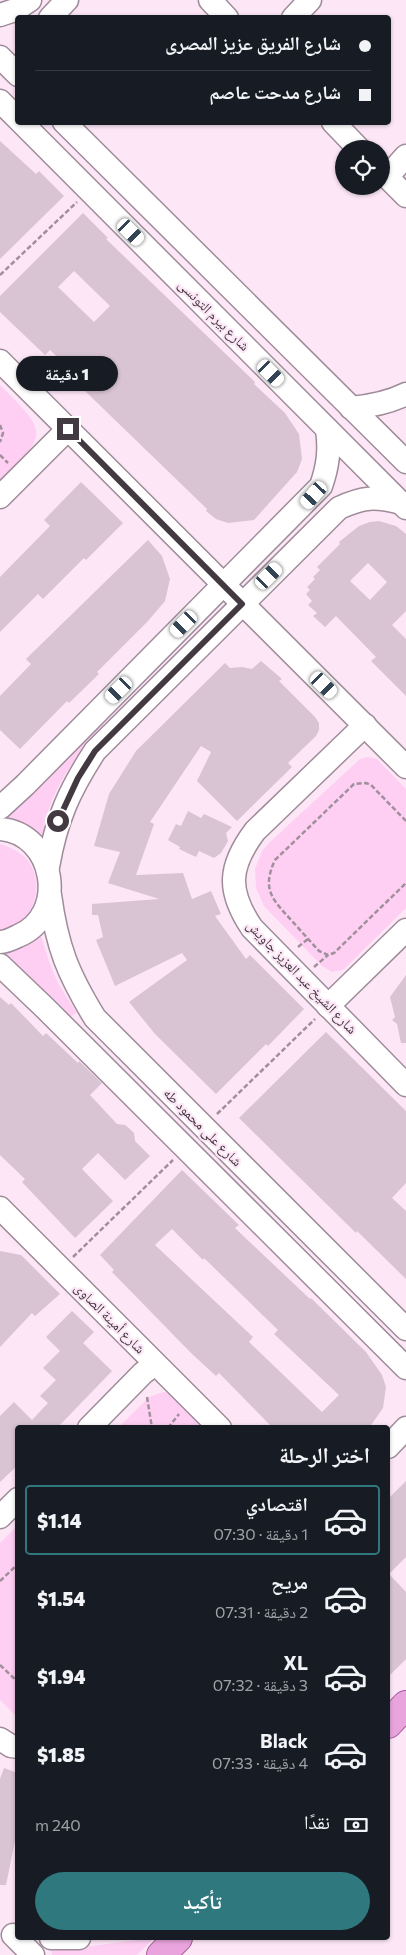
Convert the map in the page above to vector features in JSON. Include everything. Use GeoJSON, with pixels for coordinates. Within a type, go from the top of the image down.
{"type":"FeatureCollection","features":[{"type":"Feature","properties":{"kind":"main road"},"geometry":{"type":"LineString","coordinates":[[390,1722],[406,1705]]}},
{"type":"Feature","properties":{"kind":"main road"},"geometry":{"type":"LineString","coordinates":[[161,1955],[176,1940]]}},
{"type":"Feature","properties":{"kind":"street"},"geometry":{"type":"LineString","coordinates":[[0,15],[14,10],[30,0]]}},
{"type":"Feature","properties":{"kind":"street"},"geometry":{"type":"LineString","coordinates":[[53,15],[67,0]]}},
{"type":"Feature","properties":{"kind":"street"},"geometry":{"type":"LineString","coordinates":[[210,0],[224,15]]}},
{"type":"Feature","properties":{"kind":"street"},"geometry":{"type":"LineString","coordinates":[[296,15],[310,0]]}},
{"type":"Feature","properties":{"kind":"street"},"geometry":{"type":"LineString","coordinates":[[0,57],[15,71]]}},
{"type":"Feature","properties":{"kind":"street"},"geometry":{"type":"LineString","coordinates":[[0,101],[15,116]]}},
{"type":"Feature","properties":{"kind":"street","name":"شارع بيرم التونسى"},"geometry":{"type":"LineString","coordinates":[[24,125],[403,505]]}},
{"type":"Feature","properties":{"kind":"street"},"geometry":{"type":"LineString","coordinates":[[67,125],[110,170],[406,462]]}},
{"type":"Feature","properties":{"kind":"street"},"geometry":{"type":"LineString","coordinates":[[336,125],[350,140]]}},
{"type":"Feature","properties":{"kind":"street"},"geometry":{"type":"LineString","coordinates":[[390,169],[406,156]]}},
{"type":"Feature","properties":{"kind":"street"},"geometry":{"type":"LineString","coordinates":[[89,190],[110,170]]}},
{"type":"Feature","properties":{"kind":"street"},"geometry":{"type":"LineString","coordinates":[[390,180],[406,196]]}},
{"type":"Feature","properties":{"kind":"street"},"geometry":{"type":"LineString","coordinates":[[0,361],[406,767]]}},
{"type":"Feature","properties":{"kind":"street"},"geometry":{"type":"LineString","coordinates":[[351,408],[393,401],[406,394]]}},
{"type":"Feature","properties":{"kind":"street"},"geometry":{"type":"LineString","coordinates":[[0,497],[68,429]]}},
{"type":"Feature","properties":{"kind":"street"},"geometry":{"type":"LineString","coordinates":[[0,808],[26,785],[321,486],[327,468],[329,448],[327,429]]}},
{"type":"Feature","properties":{"kind":"street","name":"شارع على محمود طه"},"geometry":{"type":"LineString","coordinates":[[403,505],[380,497],[359,499],[339,508],[95,751],[78,778],[64,806],[53,836],[48,867],[54,928],[64,960],[77,990],[96,1018],[203,1128],[406,1329]]}},
{"type":"Feature","properties":{"kind":"street","name":"شارع الشيخ عبد العزيز جاويش"},"geometry":{"type":"LineString","coordinates":[[365,726],[255,831],[242,848],[235,869],[234,890],[240,910],[252,928],[406,1085]]}},
{"type":"Feature","properties":{"kind":"street"},"geometry":{"type":"LineString","coordinates":[[0,829],[6,829],[24,837],[38,850],[48,867]]}},
{"type":"Feature","properties":{"kind":"street"},"geometry":{"type":"LineString","coordinates":[[0,942],[26,933],[41,916],[50,895]]}},
{"type":"Feature","properties":{"kind":"street"},"geometry":{"type":"LineString","coordinates":[[328,1006],[406,930]]}},
{"type":"Feature","properties":{"kind":"street","name":"شارع على محمود طه"},"geometry":{"type":"LineString","coordinates":[[0,966],[45,1008],[406,1368]]}},
{"type":"Feature","properties":{"kind":"street","name":"شارع أمينة الصاوى"},"geometry":{"type":"LineString","coordinates":[[0,1208],[62,1269],[149,1368],[216,1425]]}},
{"type":"Feature","properties":{"kind":"street"},"geometry":{"type":"LineString","coordinates":[[92,1425],[149,1368]]}},
{"type":"Feature","properties":{"kind":"street"},"geometry":{"type":"LineString","coordinates":[[390,1445],[406,1428]]}},
{"type":"Feature","properties":{"kind":"street"},"geometry":{"type":"LineString","coordinates":[[0,1517],[15,1502]]}},
{"type":"Feature","properties":{"kind":"street"},"geometry":{"type":"LineString","coordinates":[[0,1739],[15,1747]]}},
{"type":"Feature","properties":{"kind":"street"},"geometry":{"type":"LineString","coordinates":[[18,1940],[33,1955]]}},
{"type":"Feature","properties":{"kind":"path"},"geometry":{"type":"LineString","coordinates":[[0,275],[89,190]]}},
{"type":"Feature","properties":{"kind":"path"},"geometry":{"type":"LineString","coordinates":[[0,426],[3,434],[0,442]]}},
{"type":"Feature","properties":{"kind":"path"},"geometry":{"type":"LineString","coordinates":[[406,821],[371,785],[354,784],[276,860],[269,884],[273,900],[319,950],[328,955],[334,953],[406,884]]}},
{"type":"Feature","properties":{"kind":"path"},"geometry":{"type":"LineString","coordinates":[[203,1128],[328,1006]]}},
{"type":"Feature","properties":{"kind":"path"},"geometry":{"type":"LineString","coordinates":[[62,1269],[186,1148]]}},
{"type":"Feature","properties":{"kind":"path"},"geometry":{"type":"LineString","coordinates":[[149,1368],[152,1425]]}},
{"type":"Feature","properties":{"kind":"path"},"geometry":{"type":"LineString","coordinates":[[0,1581],[15,1567]]}},
{"type":"Feature","properties":{"kind":"path"},"geometry":{"type":"LineString","coordinates":[[0,1665],[15,1679]]}},
{"type":"Feature","properties":{"kind":"shaded area"},"geometry":{"type":"Polygon","coordinates":[[[0,385],[27,414],[34,424],[36,433],[34,443],[27,453],[0,482],[0,385]]]}},
{"type":"Feature","properties":{"kind":"shaded area"},"geometry":{"type":"Polygon","coordinates":[[[98,721],[104,725],[72,764],[49,807],[42,841],[0,819],[98,721]]]}},
{"type":"Feature","properties":{"kind":"shaded area"},"geometry":{"type":"Polygon","coordinates":[[[368,757],[377,759],[406,789],[406,908],[343,970],[332,972],[322,966],[264,906],[256,888],[255,869],[262,851],[271,841],[360,759],[368,757]]]}},
{"type":"Feature","properties":{"kind":"shaded area"},"geometry":{"type":"Polygon","coordinates":[[[0,844],[16,851],[29,862],[34,872],[36,894],[28,914],[11,928],[0,931],[0,844]]]}},
{"type":"Feature","properties":{"kind":"shaded area"},"geometry":{"type":"Polygon","coordinates":[[[40,931],[54,974],[77,1012],[69,1018],[2,954],[21,947],[40,931]]]}},
{"type":"Feature","properties":{"kind":"shaded area"},"geometry":{"type":"Polygon","coordinates":[[[163,1392],[171,1393],[208,1425],[121,1425],[149,1397],[163,1392]]]}},
{"type":"Feature","properties":{"kind":"shaded area"},"geometry":{"type":"Polygon","coordinates":[[[15,1528],[15,1715],[0,1700],[0,1543],[15,1528]]]}},
{"type":"Feature","properties":{"kind":"shaded area"},"geometry":{"type":"Polygon","coordinates":[[[152,1940],[137,1955],[52,1955],[51,1951],[152,1940]]]}},
{"type":"Feature","properties":{"kind":"building"},"geometry":{"type":"Polygon","coordinates":[[[0,141],[36,174],[39,171],[64,196],[0,259],[0,141]]]}},
{"type":"Feature","properties":{"kind":"building"},"geometry":{"type":"Polygon","coordinates":[[[83,213],[108,238],[106,239],[285,413],[299,434],[302,459],[297,472],[254,520],[228,523],[216,519],[85,391],[89,387],[50,350],[45,355],[0,312],[0,296],[83,213]],[[74,271],[58,287],[94,322],[110,306],[74,271]]]}},
{"type":"Feature","properties":{"kind":"building"},"geometry":{"type":"Polygon","coordinates":[[[81,482],[123,523],[43,599],[38,594],[0,632],[0,577],[50,526],[44,520],[81,482]]]}},
{"type":"Feature","properties":{"kind":"building"},"geometry":{"type":"Polygon","coordinates":[[[379,521],[396,526],[406,534],[406,611],[392,625],[406,639],[406,696],[371,661],[376,657],[336,616],[325,627],[313,616],[317,613],[308,605],[312,601],[306,594],[310,590],[307,587],[320,570],[317,567],[340,544],[339,542],[359,526],[379,521]],[[368,563],[350,581],[370,600],[387,582],[368,563]]]}},
{"type":"Feature","properties":{"kind":"building"},"geometry":{"type":"Polygon","coordinates":[[[148,540],[162,556],[170,579],[165,601],[148,621],[97,672],[99,674],[69,703],[67,701],[20,749],[0,730],[0,696],[31,664],[26,659],[148,540]]]}},
{"type":"Feature","properties":{"kind":"building"},"geometry":{"type":"Polygon","coordinates":[[[261,661],[282,679],[279,681],[315,717],[319,723],[319,730],[316,736],[288,763],[292,767],[237,821],[197,781],[211,752],[201,746],[150,822],[154,824],[136,875],[183,873],[192,899],[211,891],[221,914],[215,916],[246,959],[250,955],[304,1009],[268,1046],[266,1044],[216,1094],[155,1034],[129,1002],[187,960],[182,953],[115,986],[96,940],[103,937],[98,915],[92,915],[92,904],[159,899],[108,883],[120,852],[94,846],[109,794],[136,751],[225,663],[230,668],[242,667],[252,669],[261,661]]]}},
{"type":"Feature","properties":{"kind":"building"},"geometry":{"type":"Polygon","coordinates":[[[188,811],[201,818],[204,814],[232,827],[226,833],[228,841],[221,853],[214,858],[199,851],[196,857],[179,849],[180,847],[168,840],[176,824],[181,826],[188,811]]]}},
{"type":"Feature","properties":{"kind":"building"},"geometry":{"type":"Polygon","coordinates":[[[406,975],[406,1043],[401,1043],[397,1024],[392,1020],[395,1017],[390,997],[406,975]]]}},
{"type":"Feature","properties":{"kind":"building"},"geometry":{"type":"Polygon","coordinates":[[[0,997],[9,1005],[11,1003],[43,1036],[46,1033],[102,1083],[90,1095],[117,1124],[125,1125],[134,1133],[135,1141],[150,1156],[125,1180],[98,1153],[82,1169],[113,1201],[75,1238],[22,1182],[25,1179],[0,1155],[0,997]]]}},
{"type":"Feature","properties":{"kind":"building"},"geometry":{"type":"Polygon","coordinates":[[[326,1032],[406,1111],[406,1183],[392,1198],[406,1211],[406,1279],[357,1231],[356,1233],[239,1118],[326,1032]]]}},
{"type":"Feature","properties":{"kind":"building"},"geometry":{"type":"Polygon","coordinates":[[[182,1170],[239,1225],[235,1228],[366,1352],[382,1375],[386,1387],[383,1408],[371,1425],[270,1425],[219,1373],[216,1376],[191,1353],[112,1272],[114,1270],[100,1255],[182,1170]],[[172,1229],[155,1245],[253,1337],[249,1342],[322,1412],[339,1395],[274,1334],[278,1330],[204,1258],[203,1260],[172,1229]]]}},
{"type":"Feature","properties":{"kind":"building"},"geometry":{"type":"Polygon","coordinates":[[[0,1251],[21,1255],[60,1294],[35,1316],[32,1313],[0,1347],[0,1251]]]}},
{"type":"Feature","properties":{"kind":"building"},"geometry":{"type":"Polygon","coordinates":[[[72,1311],[94,1332],[83,1343],[112,1371],[60,1425],[15,1425],[15,1468],[0,1482],[0,1416],[14,1402],[32,1420],[48,1403],[40,1396],[56,1380],[43,1368],[60,1351],[46,1337],[72,1311]]]}},
{"type":"Feature","properties":{"kind":"building"},"geometry":{"type":"Polygon","coordinates":[[[406,1481],[406,1557],[390,1573],[390,1497],[406,1481]]]}},
{"type":"Feature","properties":{"kind":"building"},"geometry":{"type":"Polygon","coordinates":[[[390,1575],[406,1592],[406,1659],[390,1675],[390,1575]]]}},
{"type":"Feature","properties":{"kind":"building"},"geometry":{"type":"Polygon","coordinates":[[[4,1768],[15,1772],[15,1841],[6,1885],[0,1885],[0,1779],[4,1768]]]}},
{"type":"Feature","properties":{"kind":"route"},"geometry":{"type":"LineString","coordinates":[[58,821],[78,778],[95,751],[242,604],[68,429]]}}]}
